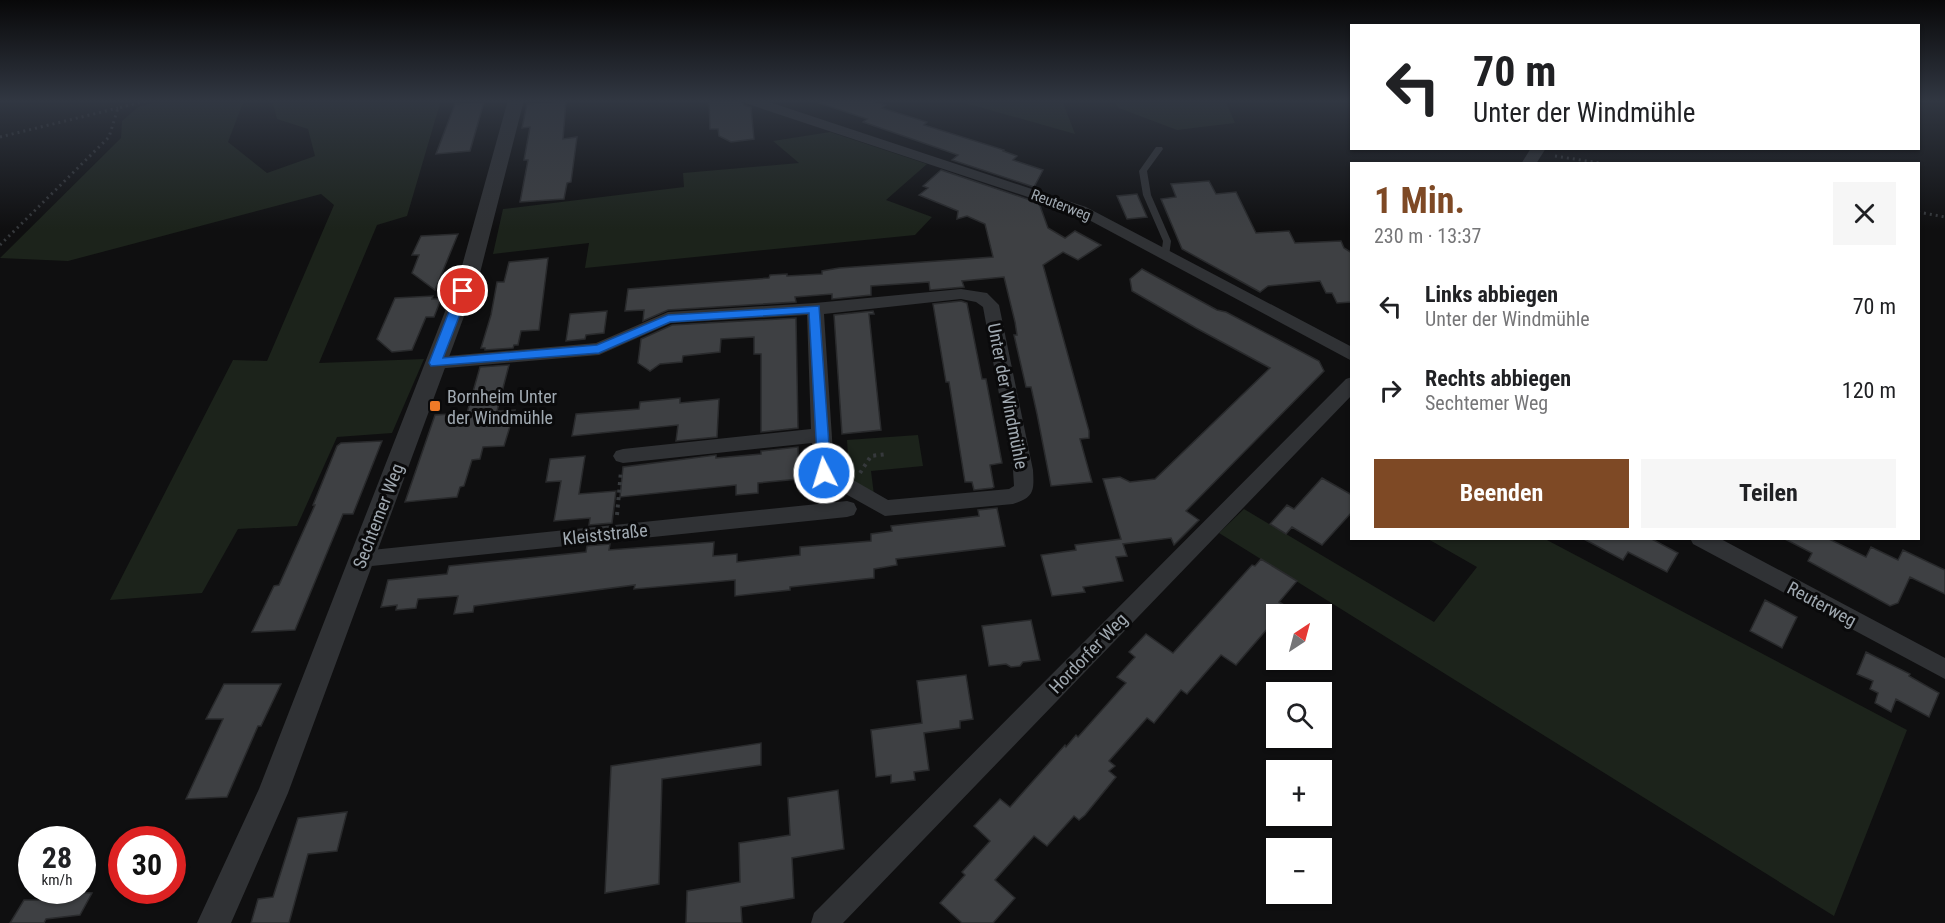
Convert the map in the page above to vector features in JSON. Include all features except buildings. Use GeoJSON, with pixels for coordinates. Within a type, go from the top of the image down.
{"type":"FeatureCollection","features":[{"type":"Feature","properties":{"kind":"street","name":"Sechtemer Weg"},"geometry":{"type":"LineString","coordinates":[[214,923],[273,793],[470,273],[505,143]]}},
{"type":"Feature","properties":{"kind":"street","name":"Reuterweg"},"geometry":{"type":"LineString","coordinates":[[880,143],[1081,210],[1350,354]]}},
{"type":"Feature","properties":{"kind":"street","name":"Unter der Windmühle"},"geometry":{"type":"LineString","coordinates":[[435,363],[599,349],[668,318],[815,309],[961,294],[981,297],[991,305],[1023,470],[1024,489],[1013,496],[885,508],[824,473],[815,309]]}},
{"type":"Feature","properties":{"kind":"street","name":"Hordorfer Weg"},"geometry":{"type":"LineString","coordinates":[[824,923],[1350,385]]}},
{"type":"Feature","properties":{"kind":"street"},"geometry":{"type":"LineString","coordinates":[[623,456],[821,435]]}},
{"type":"Feature","properties":{"kind":"street","name":"Kleiststraße"},"geometry":{"type":"LineString","coordinates":[[362,559],[848,510]]}},
{"type":"Feature","properties":{"kind":"street","name":"Reuterweg"},"geometry":{"type":"LineString","coordinates":[[1704,540],[1945,669]]}},
{"type":"Feature","properties":{"kind":"lane"},"geometry":{"type":"LineString","coordinates":[[1159,148],[1143,171],[1147,195],[1167,241],[1165,256]]}},
{"type":"Feature","properties":{"kind":"path"},"geometry":{"type":"LineString","coordinates":[[0,244],[104,143]]}},
{"type":"Feature","properties":{"kind":"path"},"geometry":{"type":"LineString","coordinates":[[1534,155],[1590,162]]}},
{"type":"Feature","properties":{"kind":"path"},"geometry":{"type":"LineString","coordinates":[[1920,212],[1945,217]]}},
{"type":"Feature","properties":{"kind":"path"},"geometry":{"type":"LineString","coordinates":[[847,487],[865,468],[871,456],[887,454]]}},
{"type":"Feature","properties":{"kind":"shaded area"},"geometry":{"type":"Polygon","coordinates":[[[116,143],[229,143],[267,173],[315,156],[312,143],[428,143],[407,216],[377,225],[319,363],[424,359],[392,433],[337,437],[297,526],[238,529],[202,593],[110,600],[233,360],[267,361],[334,205],[321,194],[68,261],[0,258],[116,143]]]}},
{"type":"Feature","properties":{"kind":"shaded area"},"geometry":{"type":"Polygon","coordinates":[[[775,143],[864,143],[927,164],[886,200],[932,217],[915,235],[585,268],[589,243],[493,254],[503,209],[684,187],[683,173],[799,163],[775,143]]]}},
{"type":"Feature","properties":{"kind":"shaded area"},"geometry":{"type":"Polygon","coordinates":[[[918,435],[923,466],[871,471],[874,495],[834,473],[849,471],[847,440],[918,435]]]}},
{"type":"Feature","properties":{"kind":"shaded area"},"geometry":{"type":"Polygon","coordinates":[[[1244,509],[1434,622],[1477,567],[1430,540],[1547,540],[1907,730],[1834,916],[1219,533],[1244,509]]]}},
{"type":"Feature","properties":{"kind":"place","name":"Bornheim Unter der Windmühle"},"geometry":{"type":"Point","coordinates":[435,406]}},
{"type":"Feature","properties":{"kind":"route"},"geometry":{"type":"LineString","coordinates":[[463,291],[435,363],[599,349],[668,318],[815,309],[824,473]]}}]}
